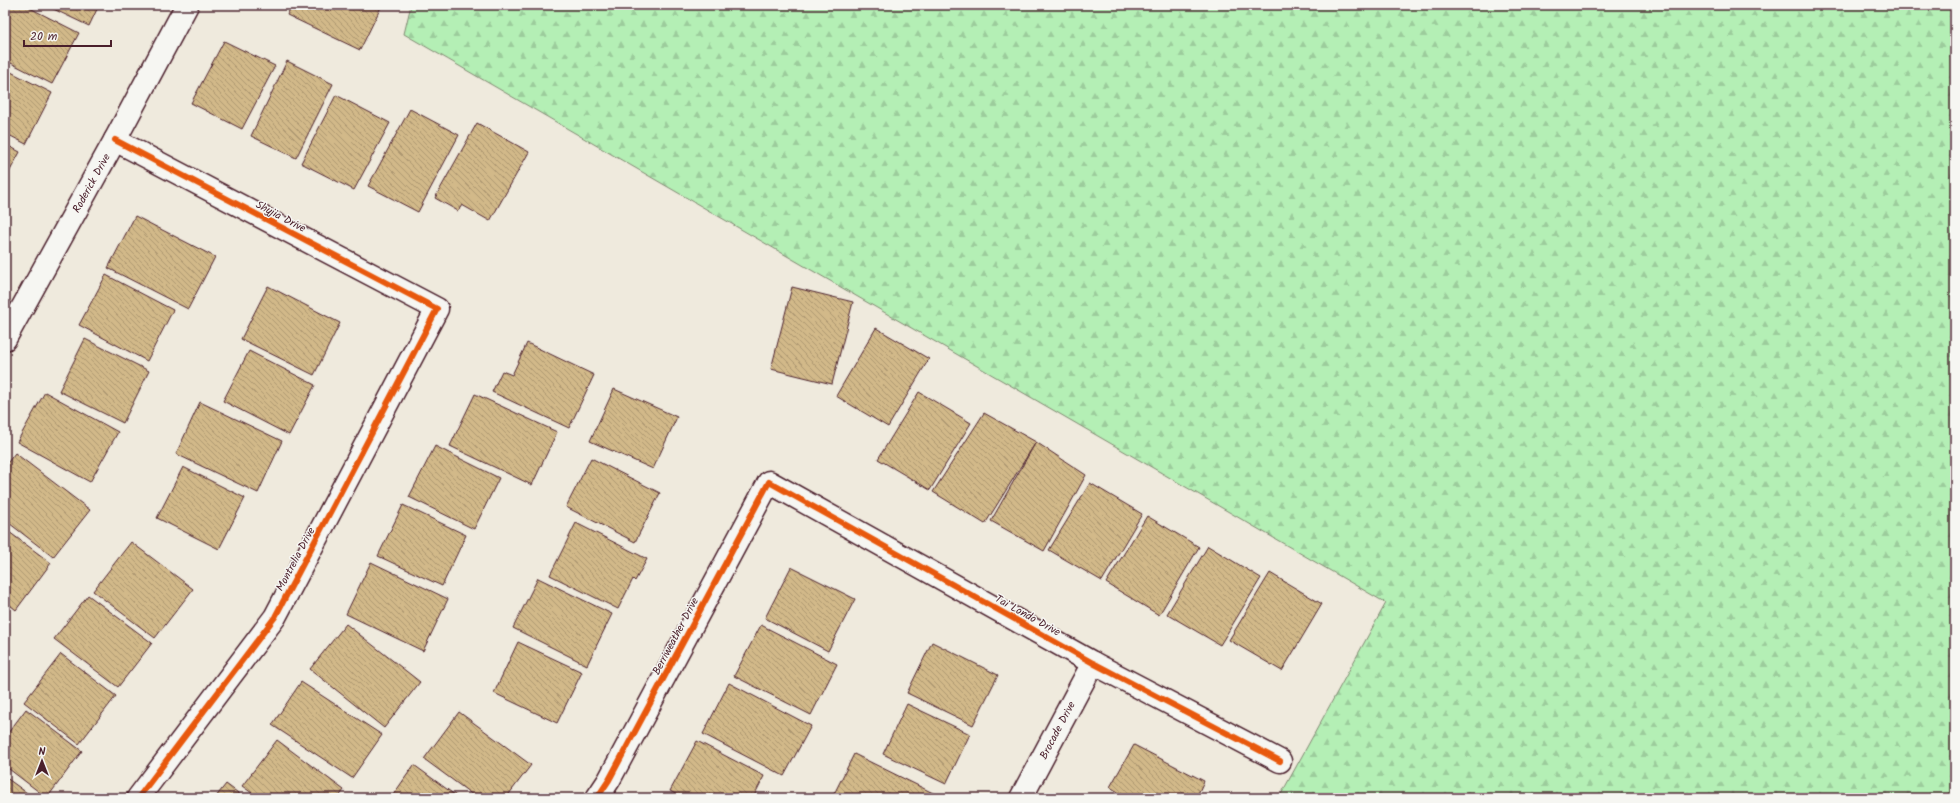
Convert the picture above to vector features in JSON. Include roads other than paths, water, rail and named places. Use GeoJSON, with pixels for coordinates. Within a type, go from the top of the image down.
{"type":"FeatureCollection","features":[{"type":"Feature","properties":{"kind":"street","name":"Roderick Drive"},"geometry":{"type":"LineString","coordinates":[[5,339],[115,140],[187,5]]}},
{"type":"Feature","properties":{"kind":"street","name":"Shyjia Drive"},"geometry":{"type":"LineString","coordinates":[[115,140],[437,309]]}},
{"type":"Feature","properties":{"kind":"street","name":"Montrelia Drive"},"geometry":{"type":"LineString","coordinates":[[138,798],[275,617],[437,309]]}},
{"type":"Feature","properties":{"kind":"street","name":"Tai Londo Drive"},"geometry":{"type":"LineString","coordinates":[[769,482],[1093,663],[1280,761]]}},
{"type":"Feature","properties":{"kind":"street","name":"Berriweather Drive"},"geometry":{"type":"LineString","coordinates":[[597,798],[609,780],[769,482]]}},
{"type":"Feature","properties":{"kind":"street","name":"Brocade Drive"},"geometry":{"type":"LineString","coordinates":[[1021,798],[1093,663]]}}]}
